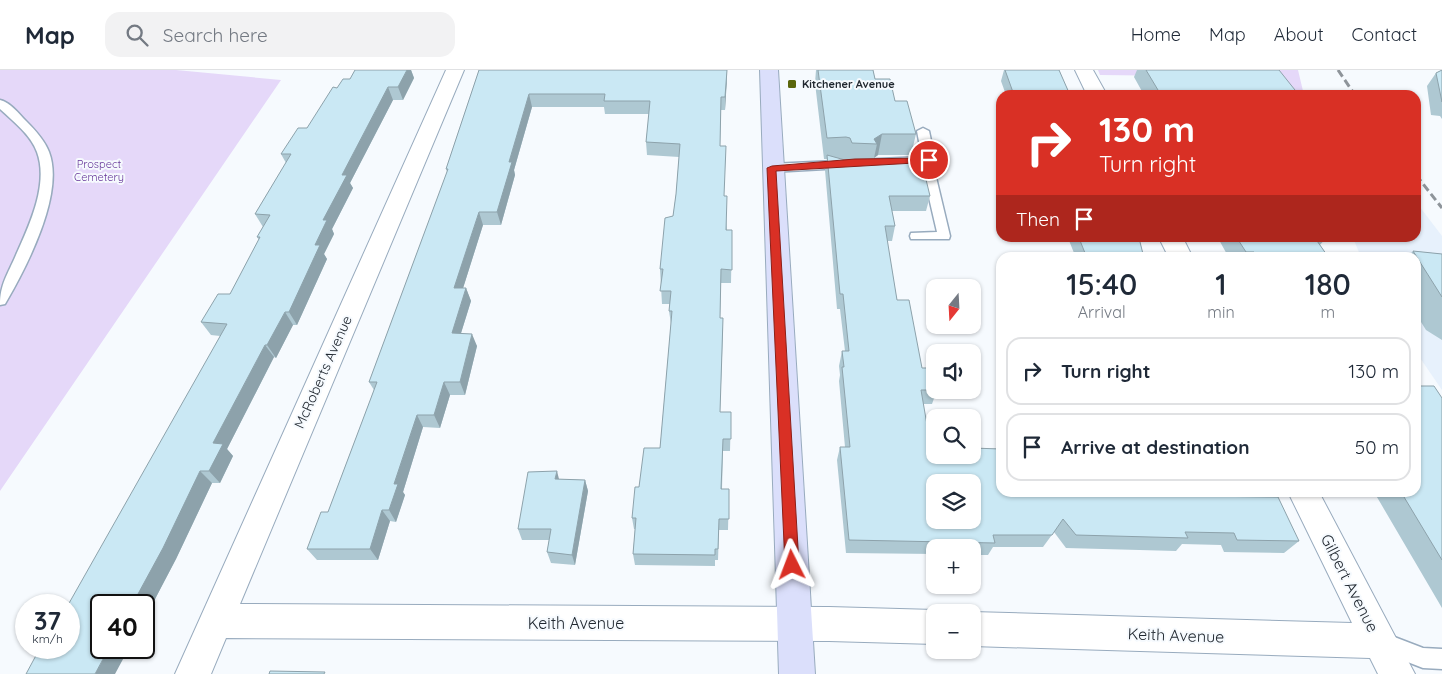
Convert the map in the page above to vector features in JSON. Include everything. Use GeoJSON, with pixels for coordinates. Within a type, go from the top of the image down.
{"type":"FeatureCollection","features":[{"type":"Feature","properties":{"kind":"street","name":"McRoberts Avenue"},"geometry":{"type":"LineString","coordinates":[[193,674],[455,70]]}},
{"type":"Feature","properties":{"kind":"street"},"geometry":{"type":"LineString","coordinates":[[769,70],[772,168],[797,674]]}},
{"type":"Feature","properties":{"kind":"street"},"geometry":{"type":"LineString","coordinates":[[1084,70],[1094,90]]}},
{"type":"Feature","properties":{"kind":"street","name":"Gilbert Avenue"},"geometry":{"type":"LineString","coordinates":[[1306,497],[1397,674]]}},
{"type":"Feature","properties":{"kind":"street","name":"Keith Avenue"},"geometry":{"type":"LineString","coordinates":[[216,622],[795,624],[926,627]]}},
{"type":"Feature","properties":{"kind":"street","name":"Keith Avenue"},"geometry":{"type":"LineString","coordinates":[[981,628],[1380,641]]}},
{"type":"Feature","properties":{"kind":"lane"},"geometry":{"type":"LineString","coordinates":[[0,103],[21,122],[38,142],[44,153],[47,176],[31,238],[0,300]]}},
{"type":"Feature","properties":{"kind":"lane"},"geometry":{"type":"LineString","coordinates":[[772,168],[929,160],[923,131]]}},
{"type":"Feature","properties":{"kind":"lane"},"geometry":{"type":"LineString","coordinates":[[834,165],[843,169],[929,173],[944,236],[916,236]]}},
{"type":"Feature","properties":{"kind":"lane"},"geometry":{"type":"LineString","coordinates":[[1380,641],[1423,658],[1442,659]]}},
{"type":"Feature","properties":{"kind":"shaded area"},"geometry":{"type":"Polygon","coordinates":[[[1421,209],[1442,236],[1442,390],[1421,359],[1421,252],[1359,252],[1355,242],[1421,242],[1421,209]]]}},
{"type":"Feature","properties":{"kind":"green space","name":"Prospect Cemetery"},"geometry":{"type":"Polygon","coordinates":[[[0,70],[176,70],[281,80],[0,491],[0,70]]]}},
{"type":"Feature","properties":{"kind":"green space"},"geometry":{"type":"Polygon","coordinates":[[[1098,70],[1298,70],[1303,90],[1293,90],[1276,77],[1100,75],[1098,70]]]}},
{"type":"Feature","properties":{"kind":"building"},"geometry":{"type":"Polygon","coordinates":[[[355,70],[407,70],[398,87],[388,87],[342,175],[347,175],[323,220],[327,220],[315,245],[320,245],[289,312],[285,312],[267,345],[265,345],[213,443],[223,444],[209,471],[200,471],[163,548],[138,594],[90,594],[90,659],[103,659],[95,674],[26,674],[34,659],[80,659],[80,594],[74,594],[227,324],[201,322],[218,294],[230,294],[260,237],[257,237],[270,215],[255,214],[291,154],[281,154],[298,128],[307,128],[333,87],[337,88],[343,79],[350,79],[355,70]]]}},
{"type":"Feature","properties":{"kind":"building"},"geometry":{"type":"Polygon","coordinates":[[[479,70],[727,70],[725,97],[721,97],[720,146],[726,146],[724,196],[727,196],[726,230],[732,230],[732,270],[721,269],[720,318],[723,318],[720,412],[731,412],[731,439],[723,439],[721,489],[729,489],[729,519],[719,519],[718,549],[715,549],[715,555],[633,554],[636,518],[632,518],[635,487],[639,487],[644,448],[660,448],[672,311],[669,311],[671,291],[660,291],[663,269],[660,269],[665,218],[673,216],[680,144],[646,142],[650,101],[604,101],[605,94],[529,94],[509,162],[512,162],[497,212],[479,212],[454,288],[466,288],[452,333],[472,334],[460,382],[444,382],[434,415],[417,415],[394,484],[398,484],[389,510],[382,510],[370,549],[307,549],[321,512],[328,512],[377,382],[369,382],[448,169],[446,169],[479,70]]]}},
{"type":"Feature","properties":{"kind":"building"},"geometry":{"type":"Polygon","coordinates":[[[818,70],[873,70],[875,79],[890,79],[895,101],[907,101],[916,134],[882,134],[874,139],[877,144],[852,143],[850,138],[846,137],[827,138],[818,70]]]}},
{"type":"Feature","properties":{"kind":"building"},"geometry":{"type":"Polygon","coordinates":[[[1005,70],[1059,70],[1068,90],[1012,90],[1005,70]]]}},
{"type":"Feature","properties":{"kind":"building"},"geometry":{"type":"Polygon","coordinates":[[[1146,70],[1279,70],[1295,90],[1158,90],[1146,70]]]}},
{"type":"Feature","properties":{"kind":"building"},"geometry":{"type":"Polygon","coordinates":[[[1442,70],[1442,102],[1436,73],[1442,70]]]}},
{"type":"Feature","properties":{"kind":"building"},"geometry":{"type":"Polygon","coordinates":[[[827,155],[845,160],[922,163],[930,196],[889,196],[895,226],[885,226],[897,300],[909,300],[922,368],[926,368],[926,390],[921,390],[926,419],[926,464],[981,464],[981,448],[996,449],[996,497],[1278,497],[1299,541],[1237,540],[1234,533],[1185,532],[1188,538],[1076,535],[1063,519],[1052,535],[993,535],[995,543],[981,543],[981,539],[926,539],[926,542],[849,540],[840,447],[850,447],[842,367],[844,367],[842,351],[849,351],[843,294],[840,294],[827,155]]]}},
{"type":"Feature","properties":{"kind":"building"},"geometry":{"type":"Polygon","coordinates":[[[1081,242],[1140,242],[1142,252],[1085,252],[1081,242]]]}},
{"type":"Feature","properties":{"kind":"building"},"geometry":{"type":"Polygon","coordinates":[[[1240,242],[1318,242],[1325,252],[1254,252],[1246,252],[1240,242]]]}},
{"type":"Feature","properties":{"kind":"building"},"geometry":{"type":"Polygon","coordinates":[[[1413,251],[1442,254],[1442,297],[1421,264],[1421,252],[1413,251]]]}},
{"type":"Feature","properties":{"kind":"building"},"geometry":{"type":"Polygon","coordinates":[[[1421,386],[1434,386],[1442,398],[1442,560],[1404,497],[1421,497],[1421,386]]]}},
{"type":"Feature","properties":{"kind":"building"},"geometry":{"type":"Polygon","coordinates":[[[557,471],[555,479],[585,480],[572,555],[547,552],[551,529],[518,529],[528,472],[557,471]]]}},
{"type":"Feature","properties":{"kind":"building"},"geometry":{"type":"Polygon","coordinates":[[[270,671],[325,672],[324,674],[269,674],[270,671]]]}},
{"type":"Feature","properties":{"kind":"railway"},"geometry":{"type":"LineString","coordinates":[[1338,70],[1352,90]]}},
{"type":"Feature","properties":{"kind":"railway"},"geometry":{"type":"LineString","coordinates":[[1421,181],[1442,208]]}},
{"type":"Feature","properties":{"kind":"place","name":"Kitchener Avenue"},"geometry":{"type":"Point","coordinates":[792,84]}},
{"type":"Feature","properties":{"kind":"route"},"geometry":{"type":"LineString","coordinates":[[792,565],[772,168],[855,162],[929,160]]}}]}
